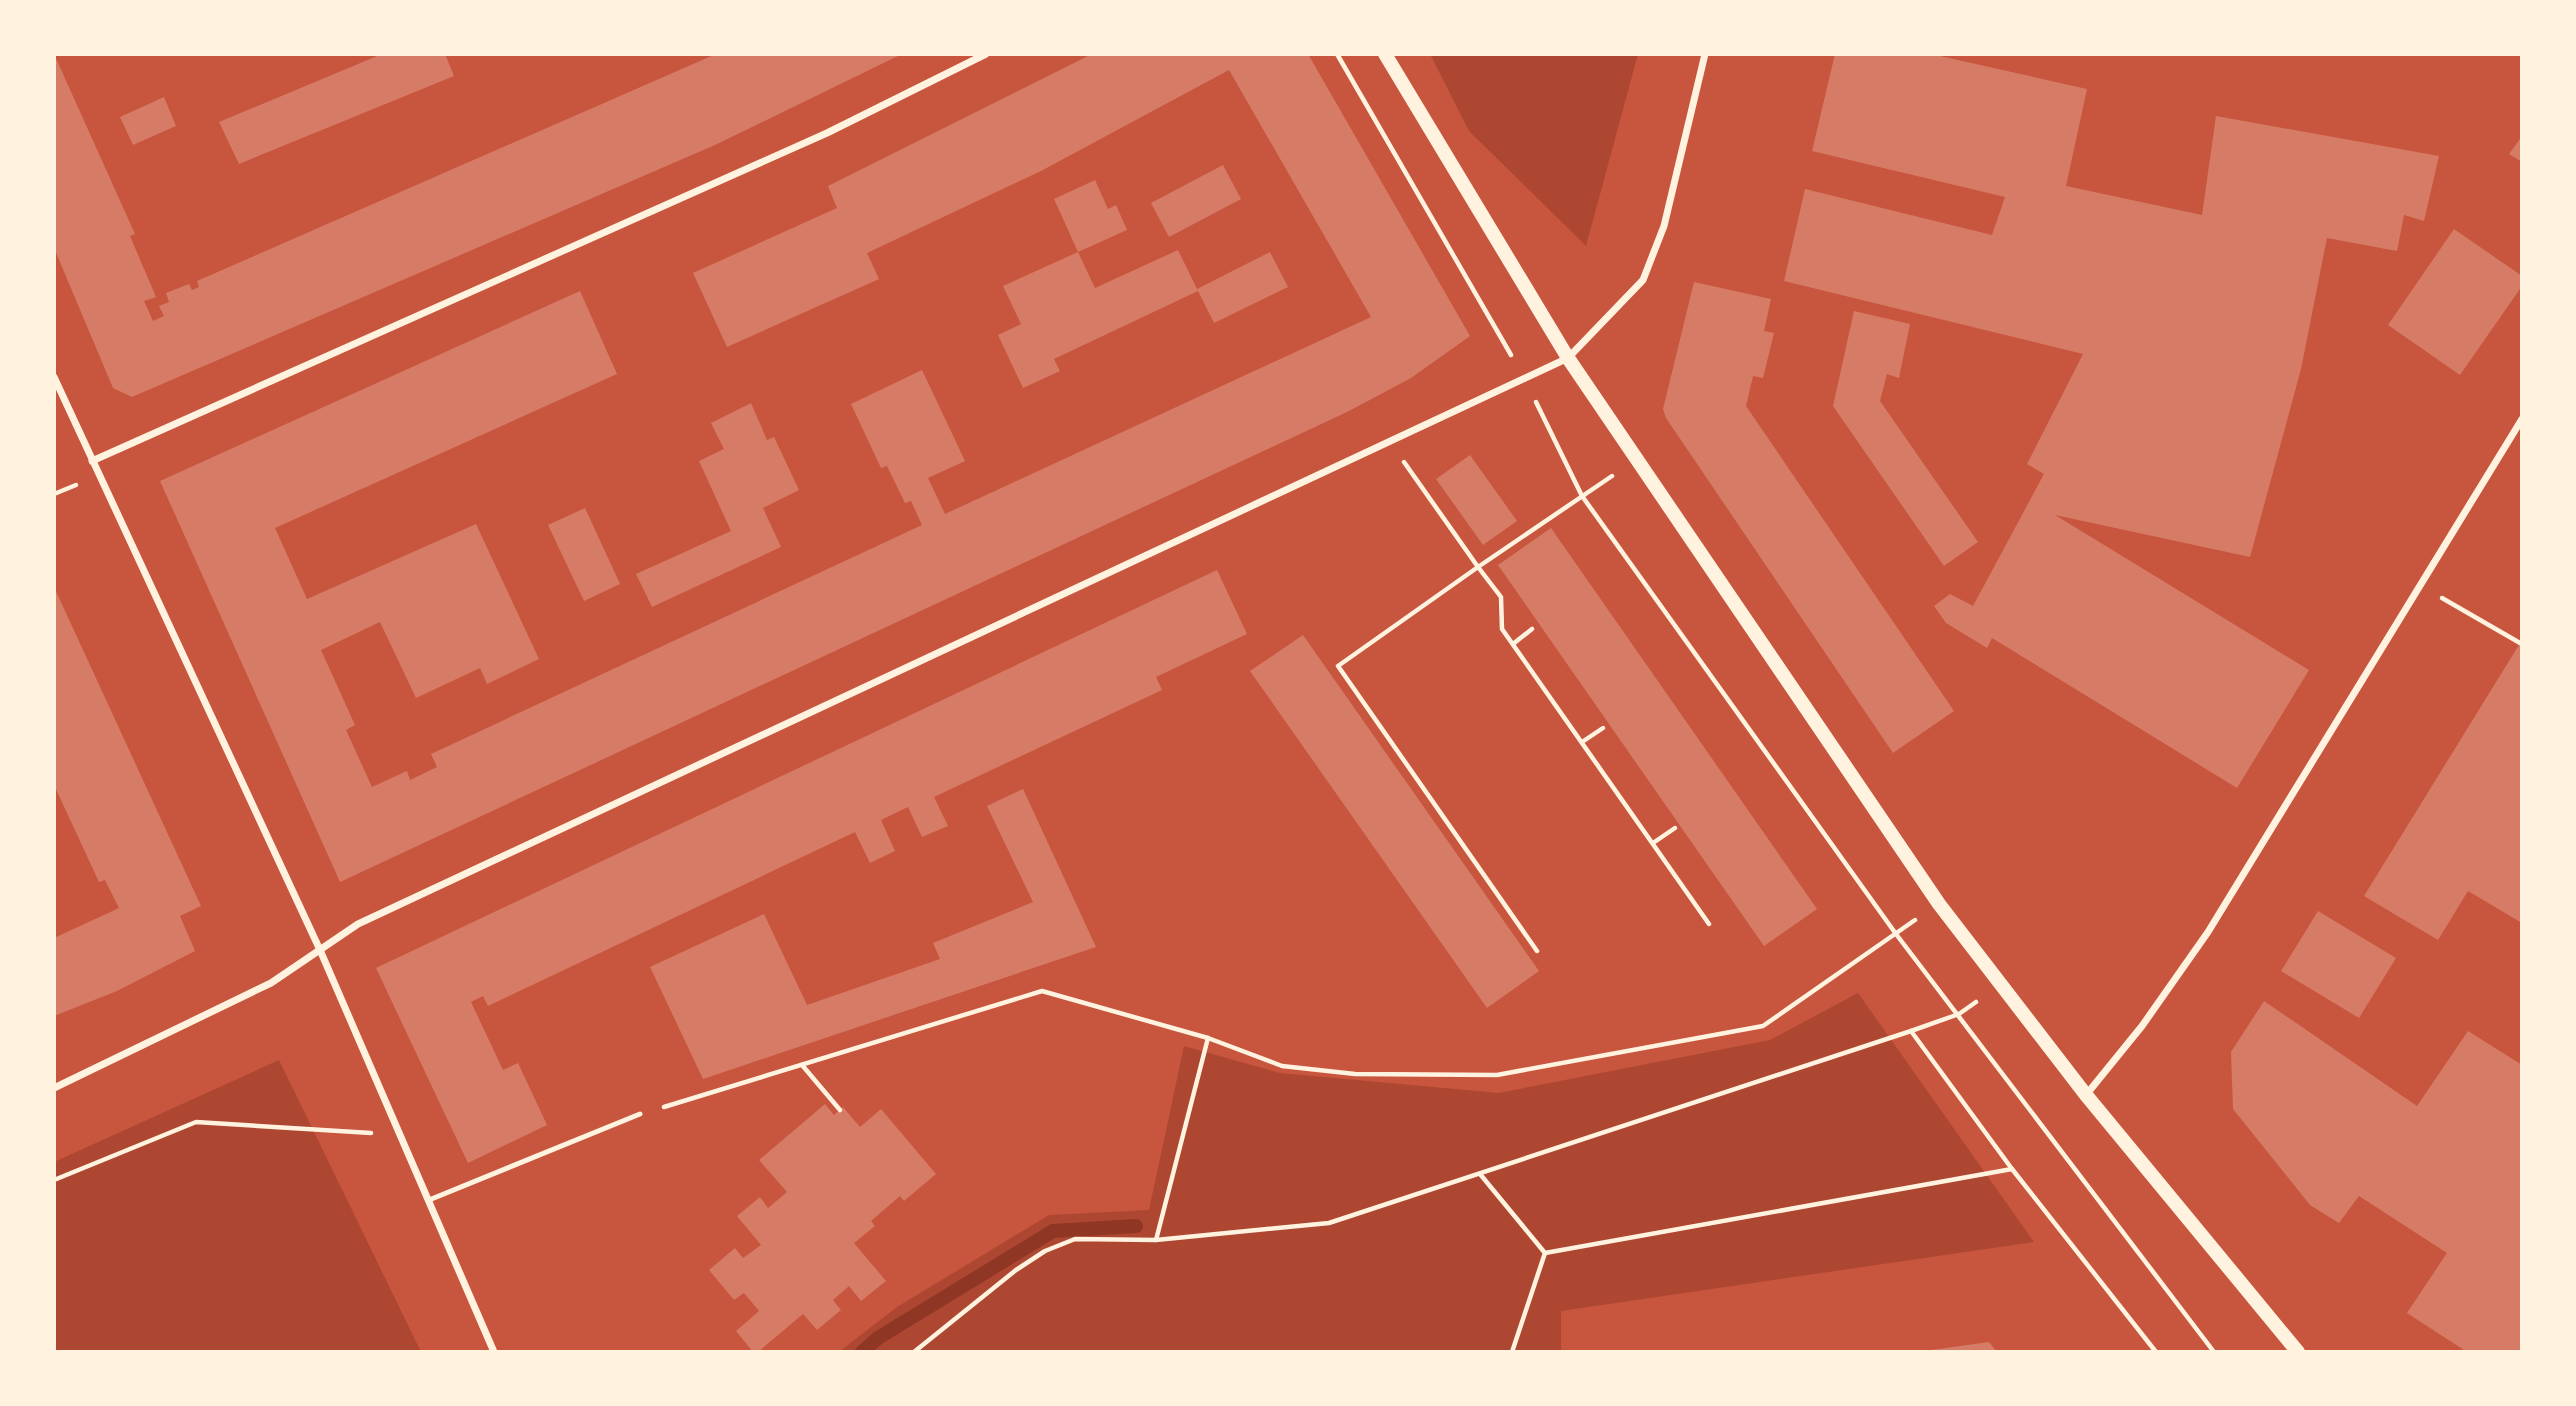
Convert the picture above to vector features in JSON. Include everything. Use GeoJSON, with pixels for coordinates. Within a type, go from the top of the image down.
{"type":"FeatureCollection","features":[{"type":"Feature","properties":{"kind":"main road"},"geometry":{"type":"LineString","coordinates":[[1385,54],[1568,358],[1939,904],[2086,1095],[2298,1352]]}},
{"type":"Feature","properties":{"kind":"street"},"geometry":{"type":"LineString","coordinates":[[92,461],[827,134],[986,54]]}},
{"type":"Feature","properties":{"kind":"street"},"geometry":{"type":"LineString","coordinates":[[54,1088],[271,983],[358,923],[1568,358],[1643,280],[1664,226],[1704,54]]}},
{"type":"Feature","properties":{"kind":"street"},"geometry":{"type":"LineString","coordinates":[[54,377],[320,950],[494,1352]]}},
{"type":"Feature","properties":{"kind":"street"},"geometry":{"type":"LineString","coordinates":[[2086,1095],[2142,1026],[2208,932],[2522,419]]}},
{"type":"Feature","properties":{"kind":"lane"},"geometry":{"type":"LineString","coordinates":[[429,1199],[640,1114]]}},
{"type":"Feature","properties":{"kind":"path"},"geometry":{"type":"LineString","coordinates":[[1337,54],[1524,379],[1582,496],[1896,934],[2214,1352]]}},
{"type":"Feature","properties":{"kind":"path"},"geometry":{"type":"LineString","coordinates":[[1389,442],[1501,597],[1502,629],[1709,923]]}},
{"type":"Feature","properties":{"kind":"path"},"geometry":{"type":"LineString","coordinates":[[1537,951],[1338,666],[1637,459]]}},
{"type":"Feature","properties":{"kind":"path"},"geometry":{"type":"LineString","coordinates":[[2420,585],[2520,643]]}},
{"type":"Feature","properties":{"kind":"path"},"geometry":{"type":"LineString","coordinates":[[1513,644],[1532,629]]}},
{"type":"Feature","properties":{"kind":"path"},"geometry":{"type":"LineString","coordinates":[[1582,742],[1603,728]]}},
{"type":"Feature","properties":{"kind":"path"},"geometry":{"type":"LineString","coordinates":[[1653,843],[1675,828]]}},
{"type":"Feature","properties":{"kind":"path"},"geometry":{"type":"LineString","coordinates":[[640,1114],[1042,992],[1208,1038],[1282,1066],[1355,1073],[1497,1075],[1763,1026],[1939,904]]}},
{"type":"Feature","properties":{"kind":"path"},"geometry":{"type":"LineString","coordinates":[[914,1352],[1016,1270],[1045,1251],[1075,1240],[1156,1240],[1329,1223],[1959,1014],[2000,985]]}},
{"type":"Feature","properties":{"kind":"path"},"geometry":{"type":"LineString","coordinates":[[1911,1031],[2012,1169],[2156,1352]]}},
{"type":"Feature","properties":{"kind":"path"},"geometry":{"type":"LineString","coordinates":[[1156,1240],[1208,1038]]}},
{"type":"Feature","properties":{"kind":"path"},"geometry":{"type":"LineString","coordinates":[[802,1065],[840,1110]]}},
{"type":"Feature","properties":{"kind":"path"},"geometry":{"type":"LineString","coordinates":[[54,1180],[196,1122],[399,1135]]}},
{"type":"Feature","properties":{"kind":"path"},"geometry":{"type":"LineString","coordinates":[[1545,1253],[2012,1169]]}},
{"type":"Feature","properties":{"kind":"path"},"geometry":{"type":"LineString","coordinates":[[1480,1174],[1545,1253]]}},
{"type":"Feature","properties":{"kind":"path"},"geometry":{"type":"LineString","coordinates":[[1512,1352],[1545,1253]]}},
{"type":"Feature","properties":{"kind":"shaded area"},"geometry":{"type":"Polygon","coordinates":[[[1430,54],[1638,54],[1586,246],[1469,131],[1430,54]]]}},
{"type":"Feature","properties":{"kind":"shaded area"},"geometry":{"type":"Polygon","coordinates":[[[1858,993],[2034,1242],[1561,1311],[1561,1352],[839,1352],[897,1307],[1049,1215],[1149,1210],[1184,1046],[1280,1073],[1499,1093],[1770,1040],[1858,993]]]}},
{"type":"Feature","properties":{"kind":"shaded area"},"geometry":{"type":"Polygon","coordinates":[[[279,1060],[421,1352],[54,1352],[54,1162],[279,1060]]]}},
{"type":"Feature","properties":{"kind":"building"},"geometry":{"type":"Polygon","coordinates":[[[54,54],[135,234],[130,236],[156,297],[144,301],[153,321],[164,316],[159,306],[169,302],[166,293],[189,284],[192,290],[199,287],[197,281],[716,54],[902,54],[715,145],[132,397],[113,388],[54,248],[54,54]]]}},
{"type":"Feature","properties":{"kind":"building"},"geometry":{"type":"Polygon","coordinates":[[[382,54],[445,54],[454,76],[239,164],[219,122],[382,54]]]}},
{"type":"Feature","properties":{"kind":"building"},"geometry":{"type":"Polygon","coordinates":[[[1092,54],[1308,54],[1470,336],[1411,378],[1347,412],[340,882],[160,481],[580,291],[617,374],[275,528],[307,599],[476,524],[539,659],[487,684],[480,668],[416,698],[380,622],[321,650],[355,725],[346,730],[372,787],[407,771],[410,780],[437,767],[431,754],[922,525],[911,501],[905,503],[887,466],[881,468],[851,404],[922,370],[965,461],[928,478],[945,514],[1371,317],[1229,70],[1041,171],[867,253],[879,279],[727,347],[693,273],[837,208],[828,186],[1092,54]]]}},
{"type":"Feature","properties":{"kind":"building"},"geometry":{"type":"Polygon","coordinates":[[[1835,54],[1931,54],[2087,89],[2066,186],[2202,215],[2216,116],[2439,156],[2424,221],[2404,215],[2397,251],[2327,238],[2301,369],[2250,557],[2055,515],[2309,670],[2237,788],[1992,638],[1987,648],[1946,623],[1934,606],[1950,594],[1973,606],[2044,474],[2027,464],[2083,354],[1784,281],[1805,189],[1992,235],[2005,197],[1812,151],[1835,54]]]}},
{"type":"Feature","properties":{"kind":"building"},"geometry":{"type":"Polygon","coordinates":[[[164,97],[176,126],[133,145],[120,117],[164,97]]]}},
{"type":"Feature","properties":{"kind":"building"},"geometry":{"type":"Polygon","coordinates":[[[2522,136],[2522,162],[2509,154],[2522,136]]]}},
{"type":"Feature","properties":{"kind":"building"},"geometry":{"type":"Polygon","coordinates":[[[1223,165],[1241,199],[1169,237],[1151,203],[1223,165]]]}},
{"type":"Feature","properties":{"kind":"building"},"geometry":{"type":"Polygon","coordinates":[[[1095,180],[1108,209],[1116,205],[1127,230],[1078,252],[1054,199],[1095,180]]]}},
{"type":"Feature","properties":{"kind":"building"},"geometry":{"type":"Polygon","coordinates":[[[2454,229],[2522,276],[2522,286],[2460,375],[2388,325],[2454,229]]]}},
{"type":"Feature","properties":{"kind":"building"},"geometry":{"type":"Polygon","coordinates":[[[1178,250],[1197,289],[1270,252],[1288,287],[1214,323],[1198,291],[1054,359],[1060,371],[1023,388],[998,335],[1021,324],[1003,286],[1078,252],[1095,288],[1178,250]]]}},
{"type":"Feature","properties":{"kind":"building"},"geometry":{"type":"Polygon","coordinates":[[[1694,282],[1771,299],[1764,331],[1774,333],[1763,378],[1753,376],[1746,406],[1954,711],[1893,753],[1666,418],[1663,409],[1694,282]]]}},
{"type":"Feature","properties":{"kind":"building"},"geometry":{"type":"Polygon","coordinates":[[[1854,311],[1910,324],[1899,378],[1887,374],[1880,401],[1978,542],[1944,566],[1833,406],[1854,311]]]}},
{"type":"Feature","properties":{"kind":"building"},"geometry":{"type":"Polygon","coordinates":[[[751,403],[767,440],[774,437],[799,490],[763,508],[781,547],[652,607],[636,574],[731,531],[699,461],[724,449],[711,423],[751,403]]]}},
{"type":"Feature","properties":{"kind":"building"},"geometry":{"type":"Polygon","coordinates":[[[1470,455],[1517,521],[1483,545],[1436,479],[1470,455]]]}},
{"type":"Feature","properties":{"kind":"building"},"geometry":{"type":"Polygon","coordinates":[[[585,508],[620,584],[584,601],[548,525],[585,508]]]}},
{"type":"Feature","properties":{"kind":"building"},"geometry":{"type":"Polygon","coordinates":[[[1551,528],[1817,909],[1764,946],[1498,565],[1551,528]]]}},
{"type":"Feature","properties":{"kind":"building"},"geometry":{"type":"Polygon","coordinates":[[[1217,570],[1247,634],[1156,677],[1162,690],[934,797],[948,826],[922,837],[908,807],[881,820],[895,851],[870,863],[855,832],[488,1006],[483,996],[471,1002],[503,1070],[518,1063],[547,1125],[468,1163],[376,968],[1217,570]]]}},
{"type":"Feature","properties":{"kind":"building"},"geometry":{"type":"Polygon","coordinates":[[[54,587],[201,906],[180,916],[195,951],[117,991],[54,1016],[54,938],[119,908],[105,880],[99,882],[54,785],[54,587]]]}},
{"type":"Feature","properties":{"kind":"building"},"geometry":{"type":"Polygon","coordinates":[[[1303,635],[1539,971],[1487,1008],[1250,671],[1303,635]]]}},
{"type":"Feature","properties":{"kind":"building"},"geometry":{"type":"Polygon","coordinates":[[[2522,640],[2522,923],[2468,891],[2438,940],[2364,896],[2522,640]]]}},
{"type":"Feature","properties":{"kind":"building"},"geometry":{"type":"Polygon","coordinates":[[[1023,789],[1096,947],[703,1079],[650,967],[764,914],[807,1005],[940,959],[933,943],[1033,902],[987,806],[1023,789]]]}},
{"type":"Feature","properties":{"kind":"building"},"geometry":{"type":"Polygon","coordinates":[[[2318,911],[2396,958],[2359,1018],[2281,971],[2318,911]]]}},
{"type":"Feature","properties":{"kind":"building"},"geometry":{"type":"Polygon","coordinates":[[[2264,1001],[2417,1106],[2468,1031],[2522,1065],[2522,1352],[2467,1352],[2407,1313],[2447,1253],[2359,1196],[2339,1223],[2310,1205],[2233,1109],[2231,1052],[2264,1001]]]}},
{"type":"Feature","properties":{"kind":"building"},"geometry":{"type":"Polygon","coordinates":[[[825,1104],[834,1115],[843,1107],[860,1127],[881,1109],[936,1174],[904,1201],[900,1196],[871,1221],[875,1226],[854,1243],[886,1281],[861,1301],[849,1286],[833,1300],[841,1310],[817,1330],[803,1314],[758,1352],[753,1352],[736,1331],[759,1311],[744,1293],[734,1300],[709,1270],[735,1248],[743,1258],[761,1245],[737,1216],[760,1197],[768,1208],[787,1192],[759,1160],[825,1104]]]}},
{"type":"Feature","properties":{"kind":"building"},"geometry":{"type":"Polygon","coordinates":[[[1989,1342],[1997,1352],[1931,1352],[1931,1350],[1989,1342]]]}},
{"type":"Feature","properties":{"kind":"waterway"},"geometry":{"type":"LineString","coordinates":[[862,1352],[878,1338],[1053,1231],[1136,1226]]}}]}
